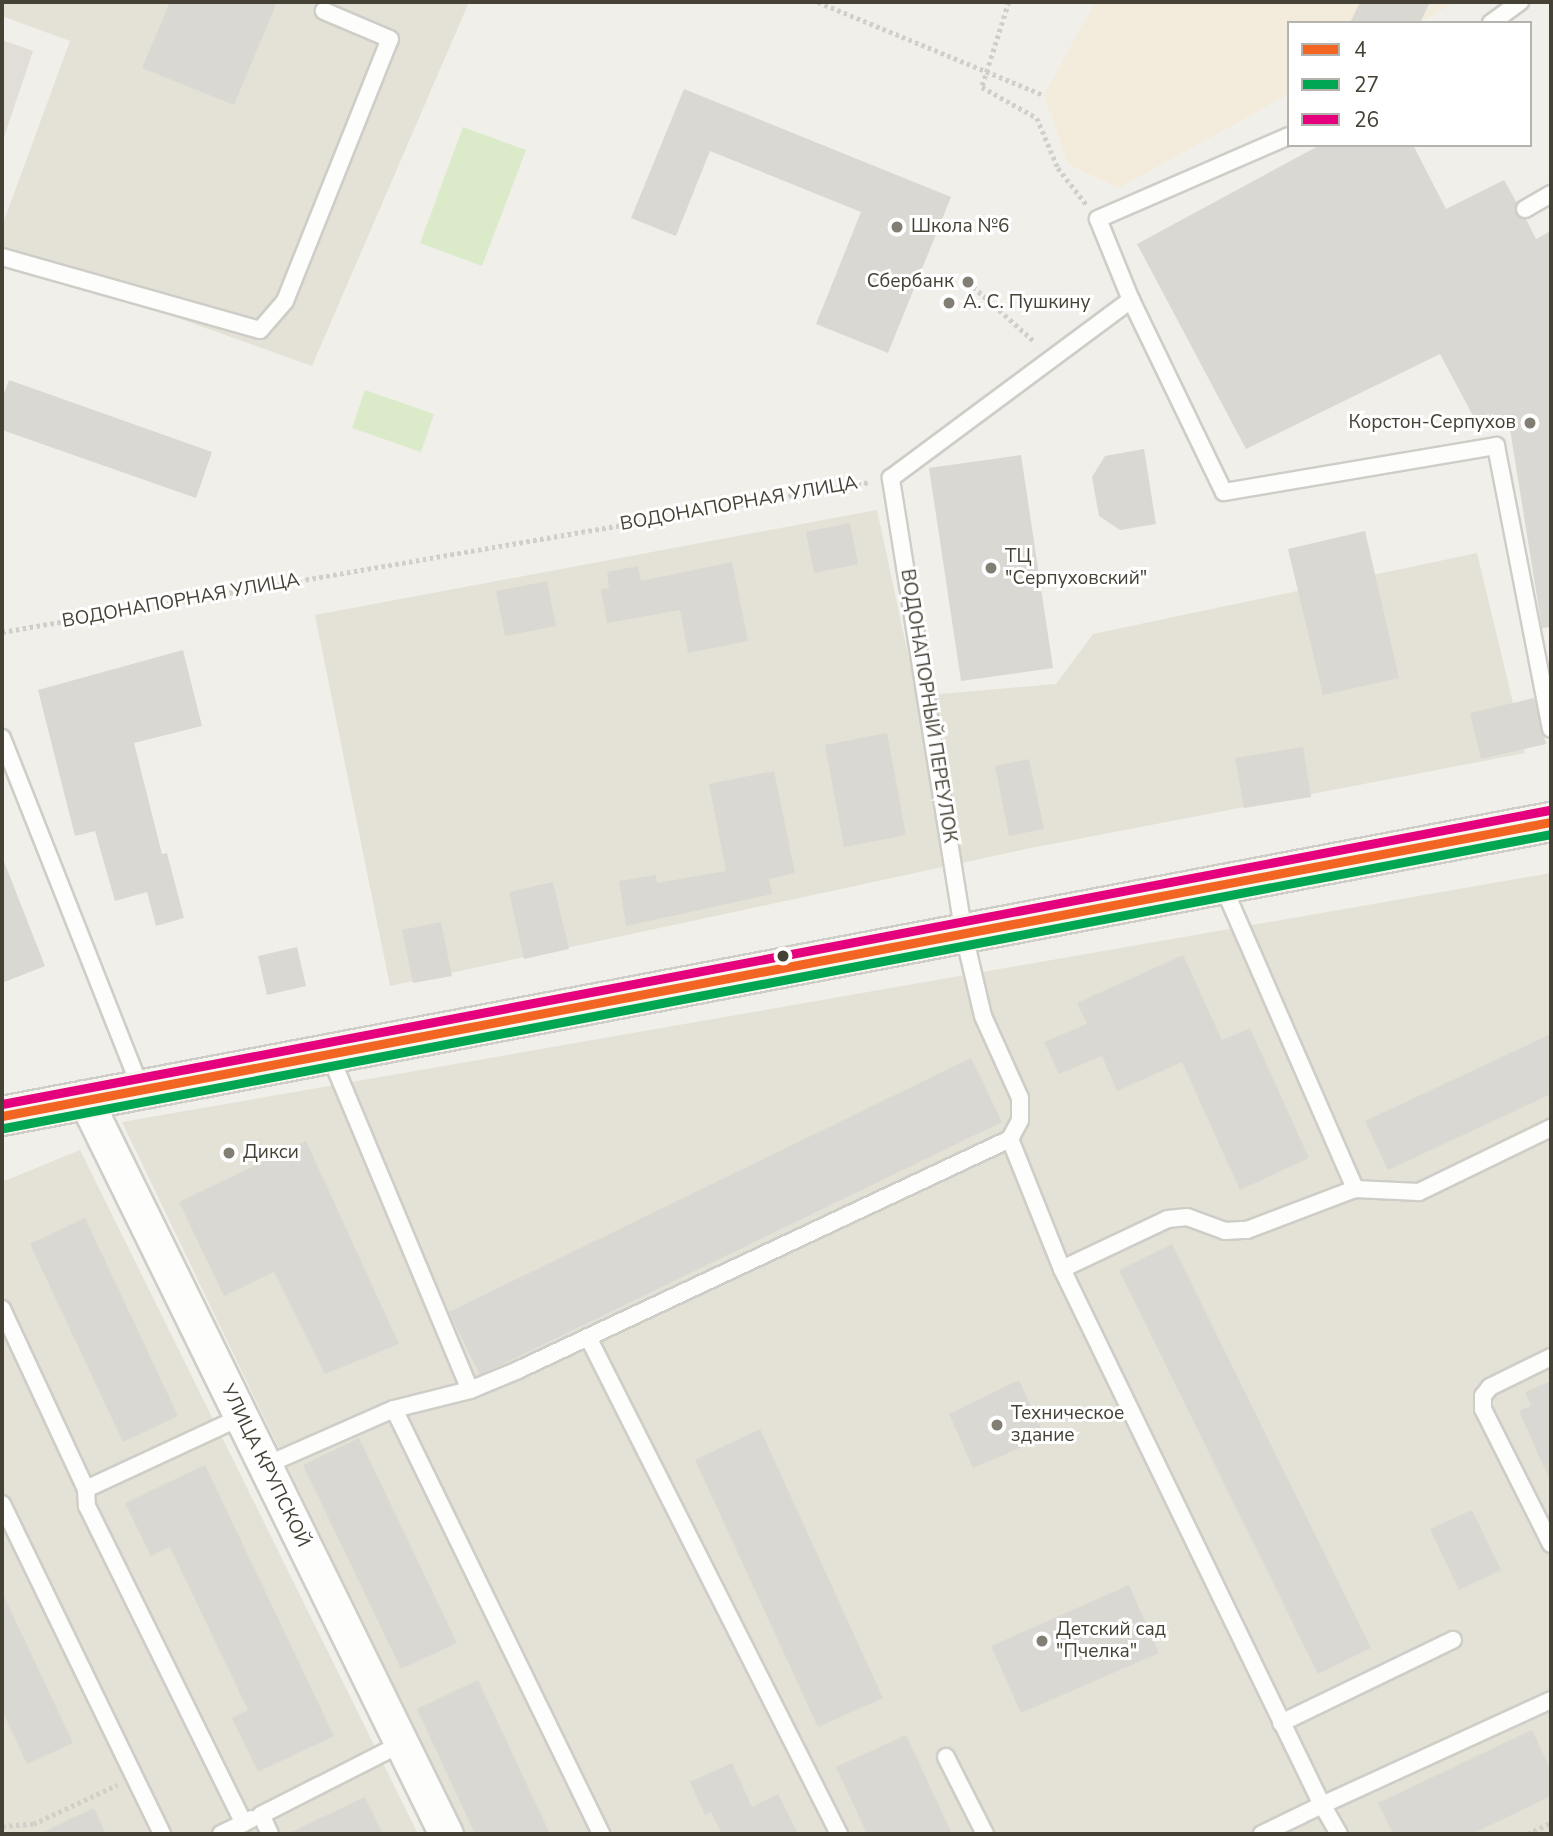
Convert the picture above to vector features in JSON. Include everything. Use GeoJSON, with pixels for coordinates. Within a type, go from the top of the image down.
{"type":"FeatureCollection","features":[{"type":"Feature","properties":{"kind":"main road"},"geometry":{"type":"LineString","coordinates":[[2,1116],[84,1097],[964,935],[1551,822]]}},
{"type":"Feature","properties":{"kind":"street","name":"УЛИЦА КРУПСКОЙ"},"geometry":{"type":"LineString","coordinates":[[84,1097],[446,1834]]}},
{"type":"Feature","properties":{"kind":"lane"},"geometry":{"type":"LineString","coordinates":[[1493,21],[1512,4]]}},
{"type":"Feature","properties":{"kind":"lane"},"geometry":{"type":"LineString","coordinates":[[2,257],[260,330],[285,301],[390,39],[324,11]]}},
{"type":"Feature","properties":{"kind":"lane"},"geometry":{"type":"LineString","coordinates":[[1287,137],[1098,219],[1131,300],[1224,492],[1496,446],[1551,729]]}},
{"type":"Feature","properties":{"kind":"lane"},"geometry":{"type":"LineString","coordinates":[[1525,209],[1551,194]]}},
{"type":"Feature","properties":{"kind":"lane"},"geometry":{"type":"LineString","coordinates":[[891,478],[1131,300]]}},
{"type":"Feature","properties":{"kind":"lane","name":"ВОДОНАПОРНЫЙ ПЕРЕУЛОК"},"geometry":{"type":"LineString","coordinates":[[891,478],[964,935],[983,1016],[1020,1098],[1020,1120],[1010,1139]]}},
{"type":"Feature","properties":{"kind":"lane"},"geometry":{"type":"LineString","coordinates":[[1535,639],[1551,636]]}},
{"type":"Feature","properties":{"kind":"lane"},"geometry":{"type":"LineString","coordinates":[[2,738],[140,1087]]}},
{"type":"Feature","properties":{"kind":"lane"},"geometry":{"type":"LineString","coordinates":[[1222,884],[1355,1189]]}},
{"type":"Feature","properties":{"kind":"lane"},"geometry":{"type":"LineString","coordinates":[[329,1052],[470,1390]]}},
{"type":"Feature","properties":{"kind":"lane"},"geometry":{"type":"LineString","coordinates":[[1062,1269],[1168,1219],[1187,1217],[1225,1231],[1247,1230],[1355,1189],[1419,1192],[1551,1128]]}},
{"type":"Feature","properties":{"kind":"lane"},"geometry":{"type":"LineString","coordinates":[[264,1466],[394,1409],[470,1390],[1010,1139],[1062,1269],[1281,1723],[1339,1834]]}},
{"type":"Feature","properties":{"kind":"lane"},"geometry":{"type":"LineString","coordinates":[[2,1309],[86,1489],[87,1506],[244,1823]]}},
{"type":"Feature","properties":{"kind":"lane"},"geometry":{"type":"LineString","coordinates":[[588,1337],[839,1834]]}},
{"type":"Feature","properties":{"kind":"lane"},"geometry":{"type":"LineString","coordinates":[[1551,1357],[1490,1387],[1483,1396],[1483,1409],[1551,1544]]}},
{"type":"Feature","properties":{"kind":"lane"},"geometry":{"type":"LineString","coordinates":[[394,1409],[601,1834]]}},
{"type":"Feature","properties":{"kind":"lane"},"geometry":{"type":"LineString","coordinates":[[86,1489],[241,1417]]}},
{"type":"Feature","properties":{"kind":"lane"},"geometry":{"type":"LineString","coordinates":[[2,1504],[162,1834]]}},
{"type":"Feature","properties":{"kind":"lane"},"geometry":{"type":"LineString","coordinates":[[1281,1723],[1453,1640]]}},
{"type":"Feature","properties":{"kind":"lane"},"geometry":{"type":"LineString","coordinates":[[1262,1834],[1551,1700]]}},
{"type":"Feature","properties":{"kind":"lane"},"geometry":{"type":"LineString","coordinates":[[221,1834],[401,1744]]}},
{"type":"Feature","properties":{"kind":"lane"},"geometry":{"type":"LineString","coordinates":[[946,1757],[985,1834]]}},
{"type":"Feature","properties":{"kind":"lane"},"geometry":{"type":"LineString","coordinates":[[261,1815],[270,1834]]}},
{"type":"Feature","properties":{"kind":"path"},"geometry":{"type":"LineString","coordinates":[[818,2],[1044,95]]}},
{"type":"Feature","properties":{"kind":"path"},"geometry":{"type":"LineString","coordinates":[[1009,2],[982,87],[1037,118],[1058,168],[1098,219]]}},
{"type":"Feature","properties":{"kind":"path"},"geometry":{"type":"LineString","coordinates":[[968,282],[1052,358]]}},
{"type":"Feature","properties":{"kind":"path","name":"ВОДОНАПОРНАЯ УЛИЦА"},"geometry":{"type":"LineString","coordinates":[[2,632],[891,478]]}},
{"type":"Feature","properties":{"kind":"path"},"geometry":{"type":"LineString","coordinates":[[2,1826],[33,1824],[134,1777]]}},
{"type":"Feature","properties":{"kind":"path"},"geometry":{"type":"LineString","coordinates":[[1527,1834],[1551,1823]]}},
{"type":"Feature","properties":{"kind":"shaded area"},"geometry":{"type":"Polygon","coordinates":[[[2,2],[469,2],[312,366],[2,255],[2,226],[70,41],[2,16],[2,2]]]}},
{"type":"Feature","properties":{"kind":"shaded area"},"geometry":{"type":"Polygon","coordinates":[[[1095,2],[1456,2],[1422,21],[1287,21],[1287,95],[1119,188],[1068,164],[1044,95],[1095,2]]]}},
{"type":"Feature","properties":{"kind":"shaded area"},"geometry":{"type":"Polygon","coordinates":[[[2,40],[33,51],[2,143],[2,40]]]}},
{"type":"Feature","properties":{"kind":"shaded area"},"geometry":{"type":"Polygon","coordinates":[[[877,510],[917,696],[1056,684],[1093,634],[1477,553],[1525,753],[1031,848],[390,986],[315,615],[877,510]]]}},
{"type":"Feature","properties":{"kind":"shaded area"},"geometry":{"type":"Polygon","coordinates":[[[1551,873],[1551,1834],[464,1834],[122,1122],[1551,873]]]}},
{"type":"Feature","properties":{"kind":"shaded area"},"geometry":{"type":"Polygon","coordinates":[[[80,1150],[418,1834],[2,1834],[2,1182],[80,1150]]]}},
{"type":"Feature","properties":{"kind":"green space"},"geometry":{"type":"Polygon","coordinates":[[[463,127],[526,150],[482,266],[420,243],[463,127]]]}},
{"type":"Feature","properties":{"kind":"green space"},"geometry":{"type":"Polygon","coordinates":[[[365,390],[434,414],[421,452],[352,428],[365,390]]]}},
{"type":"Feature","properties":{"kind":"building"},"geometry":{"type":"Polygon","coordinates":[[[170,2],[277,2],[234,105],[142,68],[170,2]]]}},
{"type":"Feature","properties":{"kind":"building"},"geometry":{"type":"Polygon","coordinates":[[[1360,2],[1430,2],[1421,21],[1351,21],[1360,2]]]}},
{"type":"Feature","properties":{"kind":"building","name":"Школа №6"},"geometry":{"type":"Polygon","coordinates":[[[684,89],[951,197],[888,353],[816,324],[861,212],[710,151],[676,236],[631,218],[684,89]]]}},
{"type":"Feature","properties":{"kind":"building"},"geometry":{"type":"Polygon","coordinates":[[[1316,147],[1414,147],[1446,209],[1504,180],[1517,203],[1516,214],[1526,219],[1536,239],[1551,231],[1551,627],[1542,628],[1508,417],[1480,429],[1440,354],[1246,449],[1137,244],[1316,147]]]}},
{"type":"Feature","properties":{"kind":"building"},"geometry":{"type":"Polygon","coordinates":[[[9,380],[212,452],[196,498],[2,430],[2,399],[9,380]]]}},
{"type":"Feature","properties":{"kind":"building"},"geometry":{"type":"Polygon","coordinates":[[[1144,449],[1156,524],[1120,530],[1099,516],[1092,477],[1105,456],[1144,449]]]}},
{"type":"Feature","properties":{"kind":"building","name":"ТЦ \"Серпуховский\""},"geometry":{"type":"Polygon","coordinates":[[[1021,455],[1053,668],[961,681],[929,468],[1021,455]]]}},
{"type":"Feature","properties":{"kind":"building"},"geometry":{"type":"Polygon","coordinates":[[[850,523],[858,564],[814,573],[806,532],[850,523]]]}},
{"type":"Feature","properties":{"kind":"building"},"geometry":{"type":"Polygon","coordinates":[[[1365,531],[1399,678],[1323,695],[1288,549],[1365,531]]]}},
{"type":"Feature","properties":{"kind":"building"},"geometry":{"type":"Polygon","coordinates":[[[732,562],[748,641],[688,653],[680,610],[607,623],[601,589],[609,588],[607,572],[638,566],[641,581],[732,562]]]}},
{"type":"Feature","properties":{"kind":"building"},"geometry":{"type":"Polygon","coordinates":[[[547,581],[556,626],[505,636],[496,591],[547,581]]]}},
{"type":"Feature","properties":{"kind":"building"},"geometry":{"type":"Polygon","coordinates":[[[183,650],[202,726],[134,743],[162,854],[167,853],[184,918],[156,926],[147,892],[115,901],[95,831],[75,836],[38,690],[183,650]]]}},
{"type":"Feature","properties":{"kind":"building"},"geometry":{"type":"Polygon","coordinates":[[[1534,698],[1546,744],[1481,759],[1470,713],[1534,698]]]}},
{"type":"Feature","properties":{"kind":"building"},"geometry":{"type":"Polygon","coordinates":[[[887,733],[906,835],[844,847],[825,745],[887,733]]]}},
{"type":"Feature","properties":{"kind":"building"},"geometry":{"type":"Polygon","coordinates":[[[1303,747],[1311,797],[1244,808],[1235,758],[1303,747]]]}},
{"type":"Feature","properties":{"kind":"building"},"geometry":{"type":"Polygon","coordinates":[[[1029,759],[1044,829],[1009,836],[995,766],[1029,759]]]}},
{"type":"Feature","properties":{"kind":"building"},"geometry":{"type":"Polygon","coordinates":[[[774,771],[795,873],[769,879],[772,894],[626,926],[619,881],[656,875],[657,883],[726,871],[709,784],[774,771]]]}},
{"type":"Feature","properties":{"kind":"building"},"geometry":{"type":"Polygon","coordinates":[[[2,860],[45,966],[2,983],[2,860]]]}},
{"type":"Feature","properties":{"kind":"building"},"geometry":{"type":"Polygon","coordinates":[[[553,882],[569,949],[524,959],[509,892],[553,882]]]}},
{"type":"Feature","properties":{"kind":"building"},"geometry":{"type":"Polygon","coordinates":[[[441,922],[452,976],[413,983],[402,930],[441,922]]]}},
{"type":"Feature","properties":{"kind":"building"},"geometry":{"type":"Polygon","coordinates":[[[297,947],[306,986],[267,995],[258,956],[297,947]]]}},
{"type":"Feature","properties":{"kind":"building"},"geometry":{"type":"Polygon","coordinates":[[[1183,955],[1222,1040],[1250,1028],[1309,1158],[1240,1190],[1182,1062],[1117,1091],[1102,1056],[1059,1074],[1044,1042],[1087,1024],[1077,1003],[1183,955]]]}},
{"type":"Feature","properties":{"kind":"building"},"geometry":{"type":"Polygon","coordinates":[[[1551,1034],[1551,1094],[1388,1170],[1365,1121],[1551,1034]]]}},
{"type":"Feature","properties":{"kind":"building"},"geometry":{"type":"Polygon","coordinates":[[[971,1058],[1002,1122],[480,1375],[449,1312],[971,1058]]]}},
{"type":"Feature","properties":{"kind":"building"},"geometry":{"type":"Polygon","coordinates":[[[306,1141],[399,1344],[325,1374],[274,1272],[224,1296],[179,1202],[306,1141]]]}},
{"type":"Feature","properties":{"kind":"building"},"geometry":{"type":"Polygon","coordinates":[[[85,1218],[178,1416],[123,1442],[30,1244],[85,1218]]]}},
{"type":"Feature","properties":{"kind":"building"},"geometry":{"type":"Polygon","coordinates":[[[1172,1244],[1371,1648],[1318,1674],[1119,1270],[1172,1244]]]}},
{"type":"Feature","properties":{"kind":"building","name":"Техническое здание"},"geometry":{"type":"Polygon","coordinates":[[[1019,1380],[1045,1437],[973,1468],[949,1414],[1019,1380]]]}},
{"type":"Feature","properties":{"kind":"building"},"geometry":{"type":"Polygon","coordinates":[[[1551,1381],[1551,1483],[1519,1411],[1531,1406],[1525,1392],[1551,1381]]]}},
{"type":"Feature","properties":{"kind":"building"},"geometry":{"type":"Polygon","coordinates":[[[760,1429],[883,1698],[818,1727],[695,1460],[760,1429]]]}},
{"type":"Feature","properties":{"kind":"building"},"geometry":{"type":"Polygon","coordinates":[[[359,1438],[457,1643],[401,1669],[303,1465],[359,1438]]]}},
{"type":"Feature","properties":{"kind":"building"},"geometry":{"type":"Polygon","coordinates":[[[205,1465],[334,1736],[258,1772],[232,1718],[248,1710],[170,1547],[151,1556],[125,1503],[205,1465]]]}},
{"type":"Feature","properties":{"kind":"building"},"geometry":{"type":"Polygon","coordinates":[[[1472,1510],[1501,1570],[1459,1590],[1430,1529],[1472,1510]]]}},
{"type":"Feature","properties":{"kind":"building"},"geometry":{"type":"Polygon","coordinates":[[[1129,1585],[1159,1653],[1021,1713],[991,1646],[1129,1585]]]}},
{"type":"Feature","properties":{"kind":"building"},"geometry":{"type":"Polygon","coordinates":[[[2,1592],[73,1743],[27,1764],[2,1710],[2,1592]]]}},
{"type":"Feature","properties":{"kind":"building"},"geometry":{"type":"Polygon","coordinates":[[[478,1680],[550,1834],[475,1834],[417,1709],[478,1680]]]}},
{"type":"Feature","properties":{"kind":"building"},"geometry":{"type":"Polygon","coordinates":[[[1532,1730],[1551,1771],[1551,1796],[1472,1834],[1393,1834],[1378,1803],[1532,1730]]]}},
{"type":"Feature","properties":{"kind":"building"},"geometry":{"type":"Polygon","coordinates":[[[906,1735],[952,1834],[867,1834],[836,1767],[906,1735]]]}},
{"type":"Feature","properties":{"kind":"building"},"geometry":{"type":"Polygon","coordinates":[[[732,1763],[752,1807],[778,1794],[798,1834],[722,1834],[711,1812],[705,1815],[690,1782],[732,1763]]]}},
{"type":"Feature","properties":{"kind":"building"},"geometry":{"type":"Polygon","coordinates":[[[365,1797],[383,1834],[287,1834],[365,1797]]]}},
{"type":"Feature","properties":{"kind":"building"},"geometry":{"type":"Polygon","coordinates":[[[94,1808],[106,1834],[39,1834],[94,1808]]]}},
{"type":"Feature","properties":{"kind":"transit line","name":"26"},"geometry":{"type":"LineString","coordinates":[[2,1104],[1549,810]]}},
{"type":"Feature","properties":{"kind":"transit line","name":"4"},"geometry":{"type":"LineString","coordinates":[[2,1116],[1551,822]]}},
{"type":"Feature","properties":{"kind":"transit line","name":"27"},"geometry":{"type":"LineString","coordinates":[[4,1128],[1551,834]]}},
{"type":"Feature","properties":{"kind":"place","name":"Школа №6"},"geometry":{"type":"Point","coordinates":[897,227]}},
{"type":"Feature","properties":{"kind":"place","name":"Сбербанк"},"geometry":{"type":"Point","coordinates":[968,282]}},
{"type":"Feature","properties":{"kind":"place","name":"А. С. Пушкину"},"geometry":{"type":"Point","coordinates":[949,303]}},
{"type":"Feature","properties":{"kind":"place","name":"Корстон-Серпухов"},"geometry":{"type":"Point","coordinates":[1530,423]}},
{"type":"Feature","properties":{"kind":"place","name":"ТЦ \"Серпуховский\""},"geometry":{"type":"Point","coordinates":[991,568]}},
{"type":"Feature","properties":{"kind":"place","name":"Дикси"},"geometry":{"type":"Point","coordinates":[229,1153]}},
{"type":"Feature","properties":{"kind":"place","name":"Техническое здание"},"geometry":{"type":"Point","coordinates":[997,1425]}},
{"type":"Feature","properties":{"kind":"place","name":"Детский сад \"Пчелка\""},"geometry":{"type":"Point","coordinates":[1042,1641]}}]}
